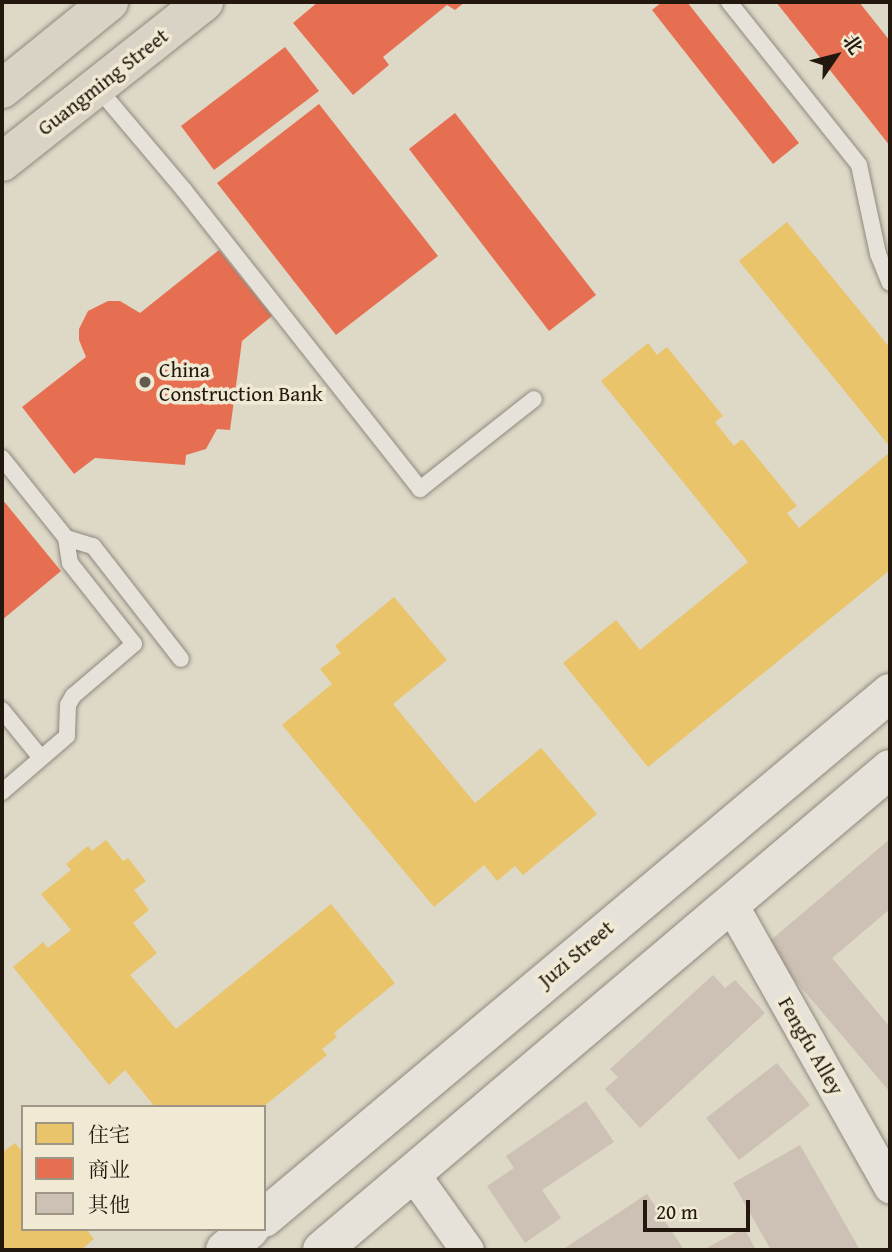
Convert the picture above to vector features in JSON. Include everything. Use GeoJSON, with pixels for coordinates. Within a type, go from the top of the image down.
{"type":"FeatureCollection","features":[{"type":"Feature","properties":{"kind":"main road"},"geometry":{"type":"LineString","coordinates":[[2,89],[109,2]]}},
{"type":"Feature","properties":{"kind":"main road","name":"Guangming Street"},"geometry":{"type":"LineString","coordinates":[[2,162],[204,2]]}},
{"type":"Feature","properties":{"kind":"main road","name":"Juzi Street"},"geometry":{"type":"LineString","coordinates":[[266,1215],[890,693]]}},
{"type":"Feature","properties":{"kind":"main road"},"geometry":{"type":"LineString","coordinates":[[322,1250],[732,906],[890,769]]}},
{"type":"Feature","properties":{"kind":"main road"},"geometry":{"type":"LineString","coordinates":[[225,1250],[248,1231]]}},
{"type":"Feature","properties":{"kind":"street","name":"Fengfu Alley"},"geometry":{"type":"LineString","coordinates":[[732,906],[890,1185]]}},
{"type":"Feature","properties":{"kind":"street"},"geometry":{"type":"LineString","coordinates":[[413,1174],[467,1250]]}},
{"type":"Feature","properties":{"kind":"lane"},"geometry":{"type":"LineString","coordinates":[[729,2],[859,165],[878,254],[890,283]]}},
{"type":"Feature","properties":{"kind":"lane"},"geometry":{"type":"LineString","coordinates":[[97,87],[176,180],[420,489],[534,399]]}},
{"type":"Feature","properties":{"kind":"lane"},"geometry":{"type":"LineString","coordinates":[[2,458],[66,538],[70,562],[134,644],[73,696],[68,705],[67,736],[2,792]]}},
{"type":"Feature","properties":{"kind":"lane"},"geometry":{"type":"LineString","coordinates":[[66,538],[93,547],[181,659]]}},
{"type":"Feature","properties":{"kind":"lane"},"geometry":{"type":"LineString","coordinates":[[2,710],[41,758]]}},
{"type":"Feature","properties":{"kind":"building: 住宅"},"geometry":{"type":"Polygon","coordinates":[[[787,222],[890,348],[890,447],[739,261],[787,222]]]}},
{"type":"Feature","properties":{"kind":"building: 住宅"},"geometry":{"type":"Polygon","coordinates":[[[648,343],[657,355],[667,347],[723,416],[715,422],[734,446],[742,439],[797,506],[787,513],[799,528],[890,452],[890,570],[648,767],[563,663],[616,620],[640,650],[748,562],[601,381],[648,343]]]}},
{"type":"Feature","properties":{"kind":"building: 住宅"},"geometry":{"type":"Polygon","coordinates":[[[394,597],[447,660],[393,704],[475,803],[541,748],[597,814],[523,875],[515,866],[497,881],[484,865],[434,907],[282,725],[332,684],[320,669],[341,653],[335,646],[394,597]]]}},
{"type":"Feature","properties":{"kind":"building: 住宅"},"geometry":{"type":"Polygon","coordinates":[[[106,840],[123,861],[128,858],[146,881],[134,890],[149,910],[133,923],[157,953],[130,975],[176,1029],[331,904],[395,983],[334,1033],[337,1037],[322,1049],[327,1055],[265,1105],[153,1105],[125,1070],[109,1085],[13,967],[43,942],[48,948],[71,930],[41,894],[71,870],[66,864],[88,846],[92,851],[106,840]]]}},
{"type":"Feature","properties":{"kind":"building: 住宅"},"geometry":{"type":"Polygon","coordinates":[[[15,1143],[21,1150],[21,1231],[88,1231],[94,1239],[81,1250],[2,1250],[2,1153],[15,1143]]]}},
{"type":"Feature","properties":{"kind":"building: 商业"},"geometry":{"type":"Polygon","coordinates":[[[318,2],[465,2],[455,10],[447,5],[383,57],[389,65],[353,95],[293,23],[318,2]]]}},
{"type":"Feature","properties":{"kind":"building: 商业"},"geometry":{"type":"Polygon","coordinates":[[[662,2],[687,2],[799,143],[773,164],[652,10],[662,2]]]}},
{"type":"Feature","properties":{"kind":"building: 商业"},"geometry":{"type":"Polygon","coordinates":[[[776,2],[859,2],[890,41],[890,146],[776,2]]]}},
{"type":"Feature","properties":{"kind":"building: 商业"},"geometry":{"type":"Polygon","coordinates":[[[285,47],[319,91],[214,170],[181,126],[285,47]]]}},
{"type":"Feature","properties":{"kind":"building: 商业"},"geometry":{"type":"Polygon","coordinates":[[[319,104],[438,256],[336,335],[217,183],[319,104]]]}},
{"type":"Feature","properties":{"kind":"building: 商业"},"geometry":{"type":"Polygon","coordinates":[[[455,113],[596,295],[549,331],[409,149],[455,113]]]}},
{"type":"Feature","properties":{"kind":"building: 商业","name":"China Construction Bank"},"geometry":{"type":"Polygon","coordinates":[[[219,250],[272,316],[242,341],[230,430],[217,429],[206,449],[186,455],[185,465],[95,458],[74,474],[22,407],[86,357],[79,340],[79,329],[88,311],[108,301],[120,301],[140,313],[219,250]]]}},
{"type":"Feature","properties":{"kind":"building: 商业"},"geometry":{"type":"Polygon","coordinates":[[[2,499],[61,571],[2,620],[2,499]]]}},
{"type":"Feature","properties":{"kind":"building: 其他"},"geometry":{"type":"Polygon","coordinates":[[[890,839],[890,909],[832,958],[890,1027],[890,1092],[765,945],[890,839]]]}},
{"type":"Feature","properties":{"kind":"building: 其他"},"geometry":{"type":"Polygon","coordinates":[[[713,975],[725,988],[735,980],[765,1013],[640,1128],[605,1089],[618,1077],[610,1069],[713,975]]]}},
{"type":"Feature","properties":{"kind":"building: 其他"},"geometry":{"type":"Polygon","coordinates":[[[777,1063],[810,1105],[739,1160],[706,1118],[777,1063]]]}},
{"type":"Feature","properties":{"kind":"building: 其他"},"geometry":{"type":"Polygon","coordinates":[[[586,1101],[614,1142],[542,1190],[561,1218],[525,1243],[487,1186],[514,1168],[506,1156],[586,1101]]]}},
{"type":"Feature","properties":{"kind":"building: 其他"},"geometry":{"type":"Polygon","coordinates":[[[800,1145],[860,1250],[771,1250],[733,1183],[800,1145]]]}},
{"type":"Feature","properties":{"kind":"building: 其他"},"geometry":{"type":"Polygon","coordinates":[[[647,1194],[684,1250],[562,1250],[647,1194]]]}},
{"type":"Feature","properties":{"kind":"building: 其他"},"geometry":{"type":"Polygon","coordinates":[[[744,1228],[756,1250],[703,1250],[744,1228]]]}},
{"type":"Feature","properties":{"kind":"place","name":"China Construction Bank"},"geometry":{"type":"Point","coordinates":[145,382]}}]}
